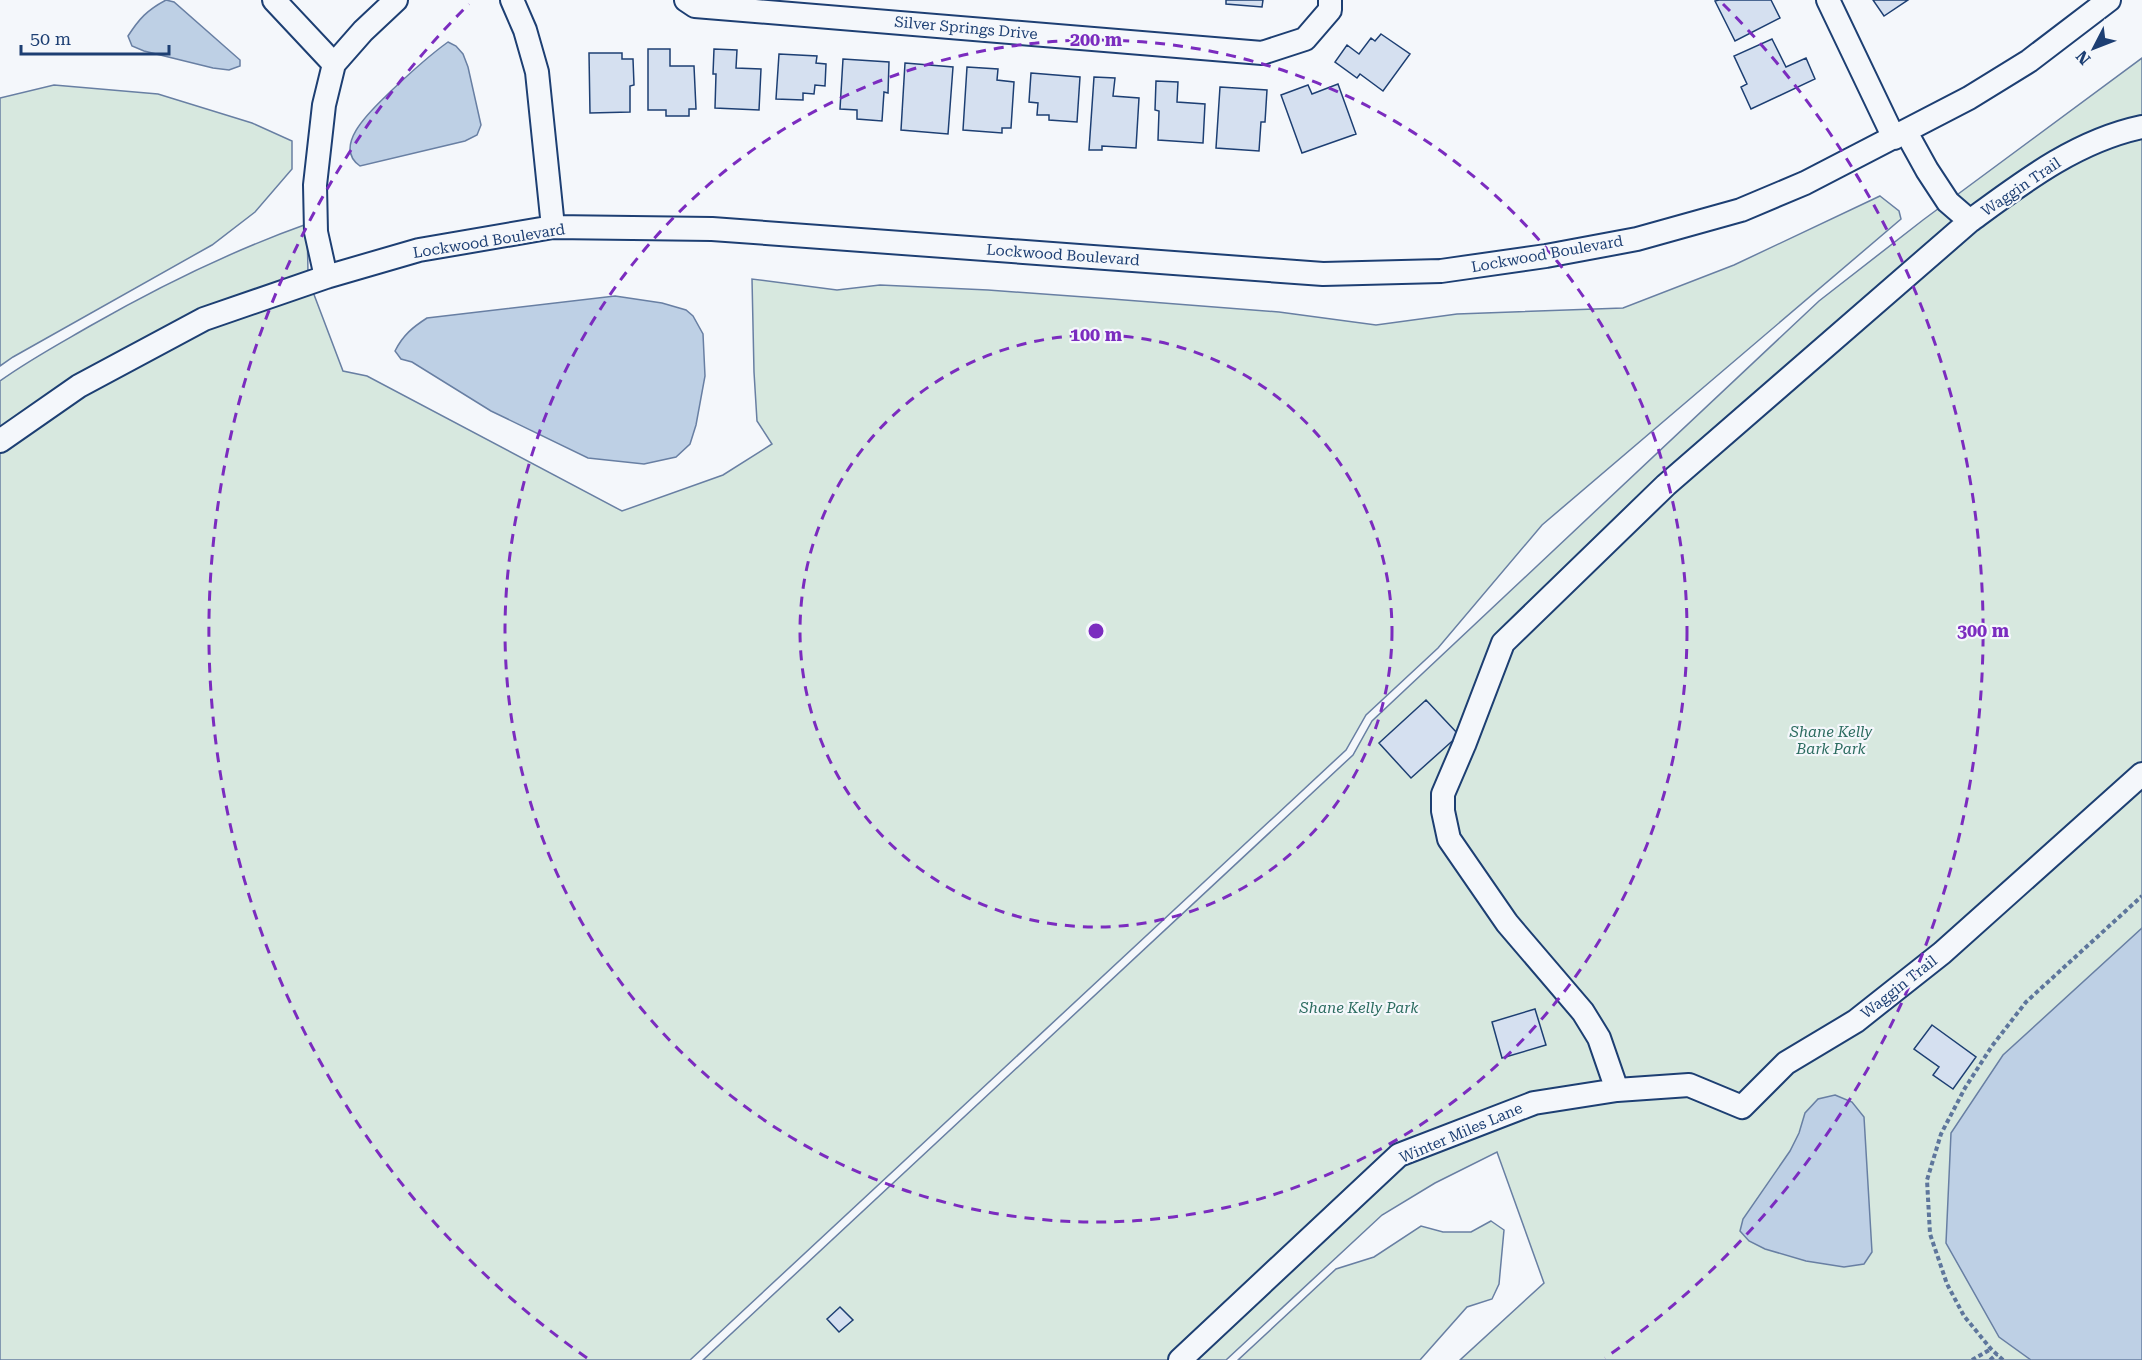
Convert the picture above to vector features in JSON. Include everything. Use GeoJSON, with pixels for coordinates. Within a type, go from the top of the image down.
{"type":"FeatureCollection","features":[{"type":"Feature","properties":{"kind":"street"},"geometry":{"type":"LineString","coordinates":[[273,0],[334,64]]}},
{"type":"Feature","properties":{"kind":"street"},"geometry":{"type":"LineString","coordinates":[[326,277],[316,232],[315,185],[324,105],[334,64],[363,31],[396,0]]}},
{"type":"Feature","properties":{"kind":"street"},"geometry":{"type":"LineString","coordinates":[[512,0],[525,30],[537,72],[553,228]]}},
{"type":"Feature","properties":{"kind":"street","name":"Silver Springs Drive"},"geometry":{"type":"LineString","coordinates":[[686,0],[694,6],[1262,53],[1305,39],[1330,10],[1330,0]]}},
{"type":"Feature","properties":{"kind":"street"},"geometry":{"type":"LineString","coordinates":[[1828,0],[1900,135]]}},
{"type":"Feature","properties":{"kind":"street","name":"Lockwood Boulevard"},"geometry":{"type":"LineString","coordinates":[[0,441],[79,386],[204,319],[326,277],[419,250],[553,228],[711,229],[1323,274],[1441,271],[1546,256],[1637,239],[1741,210],[1805,183],[1900,135],[1969,98],[2029,61],[2109,0]]}},
{"type":"Feature","properties":{"kind":"street","name":"Waggin Trail"},"geometry":{"type":"LineString","coordinates":[[1900,135],[1948,202],[1970,221],[2021,183],[2071,153],[2121,132],[2142,127]]}},
{"type":"Feature","properties":{"kind":"street"},"geometry":{"type":"LineString","coordinates":[[1617,1090],[1599,1038],[1583,1012],[1507,923],[1449,838],[1443,811],[1443,794],[1503,643],[1666,485],[1970,221]]}},
{"type":"Feature","properties":{"kind":"street","name":"Waggin Trail"},"geometry":{"type":"LineString","coordinates":[[1742,1107],[1786,1063],[1856,1021],[1942,953],[2142,774]]}},
{"type":"Feature","properties":{"kind":"street","name":"Winter Miles Lane"},"geometry":{"type":"LineString","coordinates":[[1180,1360],[1399,1155],[1534,1103],[1617,1090],[1689,1084],[1742,1107]]}},
{"type":"Feature","properties":{"kind":"path"},"geometry":{"type":"LineString","coordinates":[[2004,1360],[1991,1349],[1964,1316],[1947,1284],[1930,1234],[1927,1180],[1941,1134],[1992,1046],[2026,1002],[2142,896]]}},
{"type":"Feature","properties":{"kind":"path"},"geometry":{"type":"LineString","coordinates":[[1972,1360],[1991,1349]]}},
{"type":"Feature","properties":{"kind":"path"},"geometry":{"type":"LineString","coordinates":[[1990,1360],[1996,1354]]}},
{"type":"Feature","properties":{"kind":"green space","name":"Shane Kelly Bark Park"},"geometry":{"type":"Polygon","coordinates":[[[2142,58],[2142,1360],[1460,1360],[1544,1283],[1497,1152],[1435,1183],[1382,1215],[1226,1360],[703,1360],[1353,755],[1372,721],[1819,301],[1923,220],[2142,58]]]}},
{"type":"Feature","properties":{"kind":"green space"},"geometry":{"type":"Polygon","coordinates":[[[54,85],[158,94],[252,123],[292,141],[292,169],[255,212],[212,245],[0,366],[0,98],[54,85]]]}},
{"type":"Feature","properties":{"kind":"green space"},"geometry":{"type":"Polygon","coordinates":[[[1880,196],[1899,211],[1901,219],[1542,525],[1438,648],[1366,715],[1346,750],[690,1360],[0,1360],[0,454],[84,395],[207,329],[313,292],[343,371],[367,376],[622,511],[723,475],[772,444],[757,421],[752,279],[837,290],[880,285],[1112,299],[1279,312],[1376,325],[1457,314],[1623,308],[1734,265],[1880,196]]]}},
{"type":"Feature","properties":{"kind":"green space"},"geometry":{"type":"Polygon","coordinates":[[[307,224],[308,272],[0,429],[0,381],[11,373],[44,352],[169,283],[307,224]]]}},
{"type":"Feature","properties":{"kind":"green space"},"geometry":{"type":"Polygon","coordinates":[[[1491,1221],[1504,1230],[1499,1284],[1492,1299],[1467,1307],[1420,1360],[1238,1360],[1336,1269],[1374,1257],[1421,1226],[1443,1232],[1471,1232],[1491,1221]]]}},
{"type":"Feature","properties":{"kind":"water"},"geometry":{"type":"Polygon","coordinates":[[[166,0],[174,2],[240,60],[240,66],[229,70],[213,68],[132,46],[128,36],[136,25],[144,15],[166,0]]]}},
{"type":"Feature","properties":{"kind":"water"},"geometry":{"type":"Polygon","coordinates":[[[448,42],[456,46],[463,54],[468,67],[481,125],[477,135],[465,141],[360,166],[352,157],[350,148],[359,126],[398,84],[448,42]]]}},
{"type":"Feature","properties":{"kind":"water"},"geometry":{"type":"Polygon","coordinates":[[[615,296],[662,303],[686,310],[693,316],[703,334],[705,376],[696,425],[690,444],[676,457],[644,464],[588,458],[491,411],[412,362],[401,359],[395,351],[401,340],[427,318],[615,296]]]}},
{"type":"Feature","properties":{"kind":"water"},"geometry":{"type":"Polygon","coordinates":[[[2142,928],[2142,1360],[2031,1360],[1999,1337],[1946,1243],[1951,1133],[2003,1055],[2142,928]]]}},
{"type":"Feature","properties":{"kind":"water"},"geometry":{"type":"Polygon","coordinates":[[[1835,1095],[1852,1102],[1864,1117],[1872,1252],[1864,1264],[1844,1267],[1806,1261],[1765,1249],[1749,1241],[1740,1231],[1743,1219],[1790,1151],[1805,1113],[1818,1099],[1835,1095]]]}},
{"type":"Feature","properties":{"kind":"building"},"geometry":{"type":"Polygon","coordinates":[[[1226,0],[1263,0],[1262,7],[1226,4],[1226,0]]]}},
{"type":"Feature","properties":{"kind":"building"},"geometry":{"type":"Polygon","coordinates":[[[1771,0],[1780,18],[1735,41],[1715,1],[1771,0]]]}},
{"type":"Feature","properties":{"kind":"building"},"geometry":{"type":"Polygon","coordinates":[[[1873,0],[1908,0],[1884,16],[1873,0]]]}},
{"type":"Feature","properties":{"kind":"building"},"geometry":{"type":"Polygon","coordinates":[[[1381,34],[1410,54],[1383,91],[1360,74],[1357,78],[1335,62],[1347,45],[1359,54],[1371,38],[1375,41],[1381,34]]]}},
{"type":"Feature","properties":{"kind":"building"},"geometry":{"type":"Polygon","coordinates":[[[1772,39],[1786,67],[1806,58],[1815,79],[1751,109],[1741,87],[1747,84],[1734,56],[1772,39]]]}},
{"type":"Feature","properties":{"kind":"building"},"geometry":{"type":"Polygon","coordinates":[[[648,49],[670,49],[670,66],[694,66],[696,109],[689,109],[689,116],[666,116],[666,110],[648,110],[648,49]]]}},
{"type":"Feature","properties":{"kind":"building"},"geometry":{"type":"Polygon","coordinates":[[[714,49],[737,50],[736,68],[761,69],[759,110],[715,108],[714,49]]]}},
{"type":"Feature","properties":{"kind":"building"},"geometry":{"type":"Polygon","coordinates":[[[589,53],[622,53],[622,59],[633,59],[634,85],[630,86],[630,112],[590,113],[589,53]]]}},
{"type":"Feature","properties":{"kind":"building"},"geometry":{"type":"Polygon","coordinates":[[[779,54],[817,56],[816,63],[826,64],[825,86],[815,85],[814,94],[803,93],[803,100],[776,99],[779,54]]]}},
{"type":"Feature","properties":{"kind":"building"},"geometry":{"type":"Polygon","coordinates":[[[843,59],[889,62],[888,93],[884,92],[882,121],[857,119],[857,110],[840,109],[843,59]]]}},
{"type":"Feature","properties":{"kind":"building"},"geometry":{"type":"Polygon","coordinates":[[[905,63],[953,67],[948,134],[901,130],[905,63]]]}},
{"type":"Feature","properties":{"kind":"building"},"geometry":{"type":"Polygon","coordinates":[[[967,67],[998,69],[997,80],[1014,82],[1011,128],[1002,128],[1002,133],[963,130],[967,67]]]}},
{"type":"Feature","properties":{"kind":"building"},"geometry":{"type":"Polygon","coordinates":[[[1031,73],[1080,77],[1077,122],[1049,120],[1049,115],[1037,115],[1038,103],[1029,102],[1031,73]]]}},
{"type":"Feature","properties":{"kind":"building"},"geometry":{"type":"Polygon","coordinates":[[[1094,77],[1115,78],[1113,96],[1139,98],[1136,148],[1102,146],[1102,150],[1089,150],[1094,77]]]}},
{"type":"Feature","properties":{"kind":"building"},"geometry":{"type":"Polygon","coordinates":[[[1156,81],[1178,82],[1177,102],[1205,104],[1203,143],[1158,140],[1159,111],[1155,110],[1156,81]]]}},
{"type":"Feature","properties":{"kind":"building"},"geometry":{"type":"Polygon","coordinates":[[[1338,84],[1356,134],[1302,153],[1281,95],[1308,85],[1312,94],[1338,84]]]}},
{"type":"Feature","properties":{"kind":"building"},"geometry":{"type":"Polygon","coordinates":[[[1220,87],[1267,90],[1265,122],[1261,122],[1259,151],[1216,148],[1220,87]]]}},
{"type":"Feature","properties":{"kind":"building"},"geometry":{"type":"Polygon","coordinates":[[[1426,700],[1459,735],[1411,778],[1379,743],[1426,700]]]}},
{"type":"Feature","properties":{"kind":"building"},"geometry":{"type":"Polygon","coordinates":[[[1535,1009],[1546,1045],[1502,1058],[1492,1022],[1535,1009]]]}},
{"type":"Feature","properties":{"kind":"building"},"geometry":{"type":"Polygon","coordinates":[[[1932,1025],[1976,1057],[1953,1089],[1933,1075],[1939,1067],[1914,1049],[1932,1025]]]}},
{"type":"Feature","properties":{"kind":"building"},"geometry":{"type":"Polygon","coordinates":[[[840,1307],[853,1320],[839,1332],[827,1319],[840,1307]]]}},
{"type":"Feature","properties":{"kind":"park label","name":"Shane Kelly Park"},"geometry":{"type":"Point","coordinates":[1359,1008]}}]}
